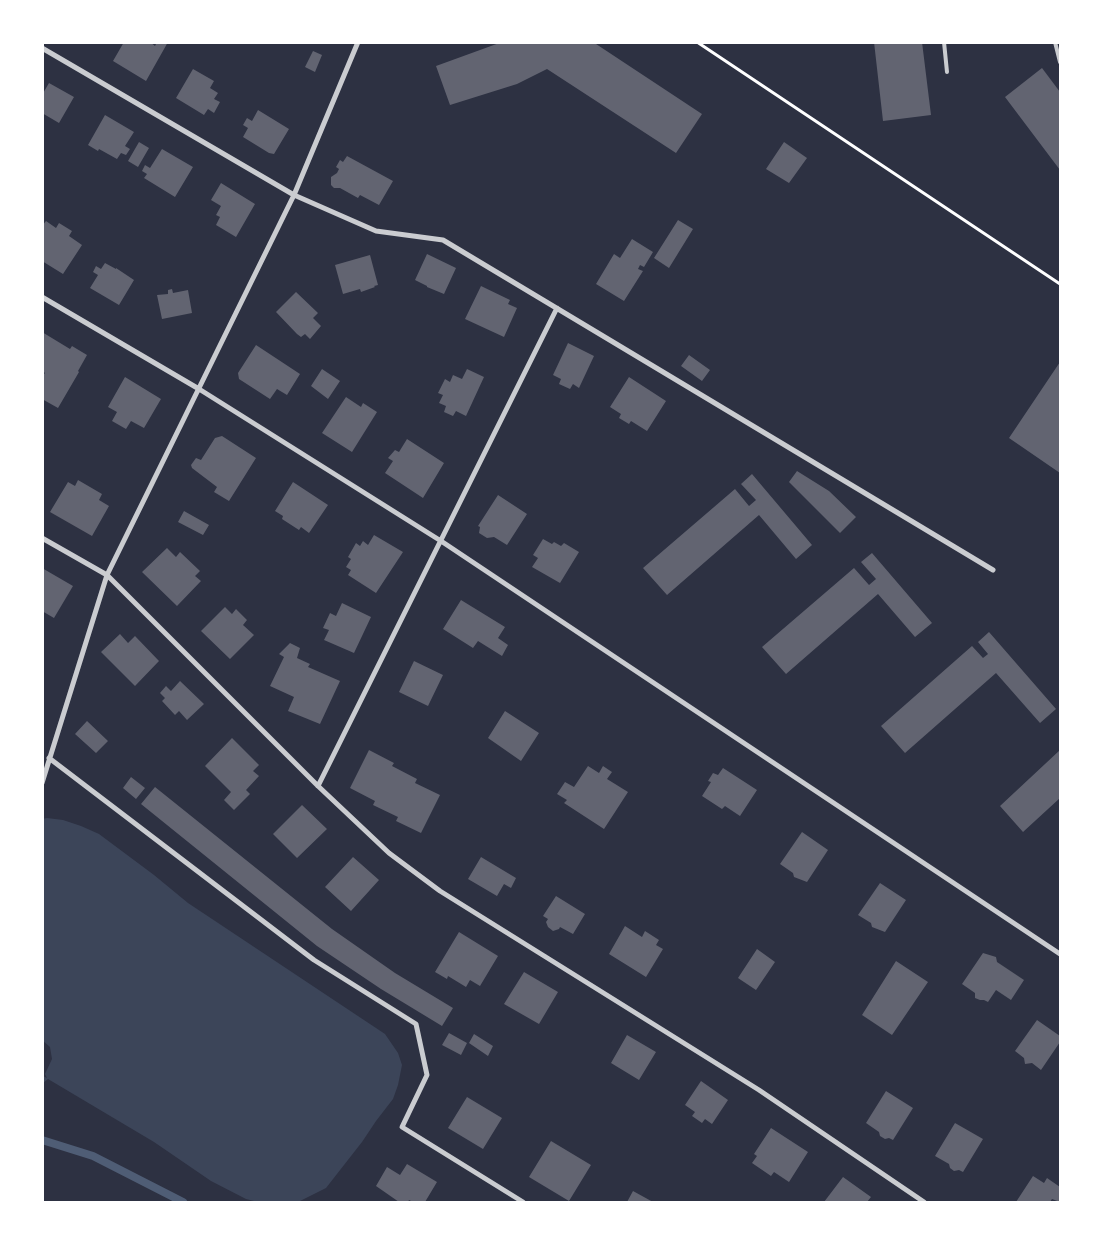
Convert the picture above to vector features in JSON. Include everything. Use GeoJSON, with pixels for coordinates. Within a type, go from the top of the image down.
{"type":"FeatureCollection","features":[{"type":"Feature","properties":{"kind":"street"},"geometry":{"type":"LineString","coordinates":[[42,782],[107,575],[294,195],[358,42]]}},
{"type":"Feature","properties":{"kind":"street"},"geometry":{"type":"LineString","coordinates":[[42,48],[294,195],[376,230],[443,240],[993,570]]}},
{"type":"Feature","properties":{"kind":"street"},"geometry":{"type":"LineString","coordinates":[[42,297],[199,389],[441,541],[1060,954]]}},
{"type":"Feature","properties":{"kind":"street"},"geometry":{"type":"LineString","coordinates":[[318,786],[557,308]]}},
{"type":"Feature","properties":{"kind":"street"},"geometry":{"type":"LineString","coordinates":[[42,538],[107,575],[318,786],[389,853],[440,891],[759,1090],[924,1202]]}},
{"type":"Feature","properties":{"kind":"street"},"geometry":{"type":"LineString","coordinates":[[49,758],[314,960],[416,1024],[428,1075],[402,1127],[523,1202]]}},
{"type":"Feature","properties":{"kind":"lane"},"geometry":{"type":"LineString","coordinates":[[944,42],[948,72]]}},
{"type":"Feature","properties":{"kind":"lane"},"geometry":{"type":"LineString","coordinates":[[1056,42],[1060,62]]}},
{"type":"Feature","properties":{"kind":"path"},"geometry":{"type":"LineString","coordinates":[[698,42],[1060,284]]}},
{"type":"Feature","properties":{"kind":"shaded area"},"geometry":{"type":"Polygon","coordinates":[[[42,819],[63,820],[99,834],[188,903],[385,1034],[398,1053],[402,1065],[393,1099],[326,1188],[298,1202],[258,1202],[246,1199],[211,1181],[154,1142],[48,1079],[43,1083],[43,1076],[47,1078],[45,1074],[52,1059],[50,1047],[42,1040],[42,819]]]}},
{"type":"Feature","properties":{"kind":"building"},"geometry":{"type":"Polygon","coordinates":[[[124,42],[150,42],[155,46],[157,42],[168,42],[146,81],[113,61],[124,42]]]}},
{"type":"Feature","properties":{"kind":"building"},"geometry":{"type":"Polygon","coordinates":[[[502,42],[593,42],[702,114],[676,153],[547,69],[517,84],[450,105],[436,66],[502,42]]]}},
{"type":"Feature","properties":{"kind":"building"},"geometry":{"type":"Polygon","coordinates":[[[874,42],[922,42],[931,115],[883,121],[874,42]]]}},
{"type":"Feature","properties":{"kind":"building"},"geometry":{"type":"Polygon","coordinates":[[[313,51],[322,55],[315,72],[305,67],[313,51]]]}},
{"type":"Feature","properties":{"kind":"building"},"geometry":{"type":"Polygon","coordinates":[[[1042,68],[1060,92],[1060,170],[1005,97],[1042,68]]]}},
{"type":"Feature","properties":{"kind":"building"},"geometry":{"type":"Polygon","coordinates":[[[193,69],[214,81],[210,88],[218,93],[214,99],[220,102],[214,113],[208,109],[204,115],[176,98],[193,69]]]}},
{"type":"Feature","properties":{"kind":"building"},"geometry":{"type":"Polygon","coordinates":[[[49,83],[74,97],[59,123],[42,113],[42,95],[49,83]]]}},
{"type":"Feature","properties":{"kind":"building"},"geometry":{"type":"Polygon","coordinates":[[[258,110],[289,129],[274,154],[269,153],[243,137],[248,128],[243,125],[247,118],[252,121],[258,110]]]}},
{"type":"Feature","properties":{"kind":"building"},"geometry":{"type":"Polygon","coordinates":[[[105,115],[134,132],[125,146],[130,149],[126,155],[121,153],[117,159],[88,145],[105,115]]]}},
{"type":"Feature","properties":{"kind":"building"},"geometry":{"type":"Polygon","coordinates":[[[139,142],[149,148],[138,167],[128,161],[139,142]]]}},
{"type":"Feature","properties":{"kind":"building"},"geometry":{"type":"Polygon","coordinates":[[[784,142],[807,158],[789,183],[766,169],[784,142]]]}},
{"type":"Feature","properties":{"kind":"building"},"geometry":{"type":"Polygon","coordinates":[[[162,149],[193,167],[175,197],[144,178],[147,174],[142,171],[145,165],[150,168],[162,149]]]}},
{"type":"Feature","properties":{"kind":"building"},"geometry":{"type":"Polygon","coordinates":[[[347,156],[393,181],[379,205],[360,195],[358,198],[331,185],[331,177],[339,169],[336,167],[340,160],[343,162],[347,156]]]}},
{"type":"Feature","properties":{"kind":"building"},"geometry":{"type":"Polygon","coordinates":[[[221,183],[255,204],[236,237],[216,225],[220,217],[216,215],[221,206],[211,200],[221,183]]]}},
{"type":"Feature","properties":{"kind":"building"},"geometry":{"type":"Polygon","coordinates":[[[678,220],[693,229],[669,268],[654,258],[678,220]]]}},
{"type":"Feature","properties":{"kind":"building"},"geometry":{"type":"Polygon","coordinates":[[[46,221],[56,228],[59,223],[72,231],[69,236],[82,245],[63,274],[42,261],[42,226],[46,221]]]}},
{"type":"Feature","properties":{"kind":"building"},"geometry":{"type":"Polygon","coordinates":[[[632,239],[653,252],[644,267],[640,265],[638,269],[643,271],[624,301],[596,284],[614,254],[620,258],[632,239]]]}},
{"type":"Feature","properties":{"kind":"building"},"geometry":{"type":"Polygon","coordinates":[[[427,254],[456,268],[444,294],[415,280],[427,254]]]}},
{"type":"Feature","properties":{"kind":"building"},"geometry":{"type":"Polygon","coordinates":[[[370,255],[378,285],[361,292],[360,289],[343,294],[335,265],[370,255]]]}},
{"type":"Feature","properties":{"kind":"building"},"geometry":{"type":"Polygon","coordinates":[[[105,263],[134,280],[119,305],[90,288],[98,275],[93,272],[96,266],[101,269],[105,263]]]}},
{"type":"Feature","properties":{"kind":"building"},"geometry":{"type":"Polygon","coordinates":[[[481,286],[510,300],[508,304],[517,308],[504,337],[465,319],[481,286]]]}},
{"type":"Feature","properties":{"kind":"building"},"geometry":{"type":"Polygon","coordinates":[[[172,289],[173,293],[188,290],[192,313],[162,319],[157,295],[168,294],[168,290],[172,289]]]}},
{"type":"Feature","properties":{"kind":"building"},"geometry":{"type":"Polygon","coordinates":[[[296,292],[318,313],[313,318],[321,326],[310,339],[305,334],[301,337],[297,334],[276,312],[296,292]]]}},
{"type":"Feature","properties":{"kind":"building"},"geometry":{"type":"Polygon","coordinates":[[[42,332],[70,349],[72,346],[87,355],[58,408],[42,399],[42,376],[45,373],[42,371],[42,332]]]}},
{"type":"Feature","properties":{"kind":"building"},"geometry":{"type":"Polygon","coordinates":[[[568,343],[594,356],[579,388],[573,384],[570,389],[559,384],[561,379],[553,375],[568,343]]]}},
{"type":"Feature","properties":{"kind":"building"},"geometry":{"type":"Polygon","coordinates":[[[256,345],[300,374],[287,395],[277,389],[270,399],[239,379],[238,373],[256,345]]]}},
{"type":"Feature","properties":{"kind":"building"},"geometry":{"type":"Polygon","coordinates":[[[689,355],[710,370],[702,381],[681,366],[689,355]]]}},
{"type":"Feature","properties":{"kind":"building"},"geometry":{"type":"Polygon","coordinates":[[[1060,362],[1060,473],[1009,438],[1060,362]]]}},
{"type":"Feature","properties":{"kind":"building"},"geometry":{"type":"Polygon","coordinates":[[[322,369],[340,381],[328,399],[311,386],[322,369]]]}},
{"type":"Feature","properties":{"kind":"building"},"geometry":{"type":"Polygon","coordinates":[[[467,369],[484,377],[466,416],[456,411],[453,416],[444,412],[446,406],[439,403],[443,395],[438,393],[445,379],[450,382],[453,375],[462,379],[467,369]]]}},
{"type":"Feature","properties":{"kind":"building"},"geometry":{"type":"Polygon","coordinates":[[[125,377],[161,399],[144,428],[131,421],[126,429],[112,421],[117,412],[108,407],[125,377]]]}},
{"type":"Feature","properties":{"kind":"building"},"geometry":{"type":"Polygon","coordinates":[[[629,377],[666,401],[647,431],[631,421],[629,424],[619,418],[621,414],[610,407],[629,377]]]}},
{"type":"Feature","properties":{"kind":"building"},"geometry":{"type":"Polygon","coordinates":[[[346,397],[361,407],[363,403],[377,412],[352,452],[322,433],[346,397]]]}},
{"type":"Feature","properties":{"kind":"building"},"geometry":{"type":"Polygon","coordinates":[[[222,436],[256,458],[229,501],[214,492],[217,487],[192,468],[191,465],[196,458],[201,460],[215,438],[222,436]]]}},
{"type":"Feature","properties":{"kind":"building"},"geometry":{"type":"Polygon","coordinates":[[[407,439],[444,463],[423,498],[385,473],[393,461],[388,458],[395,450],[399,452],[407,439]]]}},
{"type":"Feature","properties":{"kind":"building"},"geometry":{"type":"Polygon","coordinates":[[[797,471],[829,491],[856,517],[840,533],[789,482],[797,471]]]}},
{"type":"Feature","properties":{"kind":"building"},"geometry":{"type":"Polygon","coordinates":[[[752,474],[812,545],[796,559],[759,515],[667,595],[643,568],[735,489],[749,506],[756,500],[741,484],[752,474]]]}},
{"type":"Feature","properties":{"kind":"building"},"geometry":{"type":"Polygon","coordinates":[[[78,480],[102,494],[99,500],[109,506],[92,536],[50,512],[68,482],[75,486],[78,480]]]}},
{"type":"Feature","properties":{"kind":"building"},"geometry":{"type":"Polygon","coordinates":[[[293,482],[328,505],[309,533],[301,527],[299,530],[282,519],[283,516],[275,511],[293,482]]]}},
{"type":"Feature","properties":{"kind":"building"},"geometry":{"type":"Polygon","coordinates":[[[498,495],[527,514],[507,545],[494,537],[487,538],[479,533],[480,527],[478,526],[498,495]]]}},
{"type":"Feature","properties":{"kind":"building"},"geometry":{"type":"Polygon","coordinates":[[[184,511],[209,525],[203,535],[178,522],[184,511]]]}},
{"type":"Feature","properties":{"kind":"building"},"geometry":{"type":"Polygon","coordinates":[[[374,535],[403,552],[376,593],[348,575],[351,570],[346,567],[351,559],[348,557],[356,543],[360,546],[363,541],[368,545],[374,535]]]}},
{"type":"Feature","properties":{"kind":"building"},"geometry":{"type":"Polygon","coordinates":[[[543,539],[561,546],[564,543],[579,552],[560,583],[532,567],[538,558],[533,555],[543,539]]]}},
{"type":"Feature","properties":{"kind":"building"},"geometry":{"type":"Polygon","coordinates":[[[167,548],[176,557],[180,552],[200,571],[195,576],[201,581],[177,606],[142,572],[167,548]]]}},
{"type":"Feature","properties":{"kind":"building"},"geometry":{"type":"Polygon","coordinates":[[[872,553],[932,623],[915,637],[878,594],[786,674],[762,647],[854,568],[869,585],[876,579],[861,562],[872,553]]]}},
{"type":"Feature","properties":{"kind":"building"},"geometry":{"type":"Polygon","coordinates":[[[42,568],[73,586],[54,618],[42,611],[42,568]]]}},
{"type":"Feature","properties":{"kind":"building"},"geometry":{"type":"Polygon","coordinates":[[[461,600],[505,627],[498,638],[508,645],[502,656],[478,641],[473,648],[443,629],[461,600]]]}},
{"type":"Feature","properties":{"kind":"building"},"geometry":{"type":"Polygon","coordinates":[[[342,603],[371,617],[354,653],[324,640],[329,630],[323,628],[330,613],[336,616],[342,603]]]}},
{"type":"Feature","properties":{"kind":"building"},"geometry":{"type":"Polygon","coordinates":[[[225,607],[232,614],[236,609],[247,620],[243,625],[254,635],[230,659],[201,631],[225,607]]]}},
{"type":"Feature","properties":{"kind":"building"},"geometry":{"type":"Polygon","coordinates":[[[989,632],[1056,709],[1040,723],[996,673],[905,753],[881,726],[972,646],[983,658],[988,654],[978,642],[989,632]]]}},
{"type":"Feature","properties":{"kind":"building"},"geometry":{"type":"Polygon","coordinates":[[[120,634],[128,643],[135,636],[159,661],[135,686],[101,652],[120,634]]]}},
{"type":"Feature","properties":{"kind":"building"},"geometry":{"type":"Polygon","coordinates":[[[290,643],[300,648],[297,658],[310,664],[308,667],[340,681],[320,724],[288,711],[294,697],[270,686],[284,657],[279,654],[290,643]]]}},
{"type":"Feature","properties":{"kind":"building"},"geometry":{"type":"Polygon","coordinates":[[[414,661],[443,675],[428,706],[399,692],[414,661]]]}},
{"type":"Feature","properties":{"kind":"building"},"geometry":{"type":"Polygon","coordinates":[[[180,681],[204,704],[187,720],[179,711],[175,715],[162,701],[165,698],[160,693],[166,686],[171,691],[180,681]]]}},
{"type":"Feature","properties":{"kind":"building"},"geometry":{"type":"Polygon","coordinates":[[[505,711],[539,733],[521,761],[488,738],[505,711]]]}},
{"type":"Feature","properties":{"kind":"building"},"geometry":{"type":"Polygon","coordinates":[[[87,721],[108,741],[96,753],[75,734],[87,721]]]}},
{"type":"Feature","properties":{"kind":"building"},"geometry":{"type":"Polygon","coordinates":[[[232,738],[259,765],[253,771],[259,776],[246,790],[250,794],[234,810],[224,800],[231,792],[205,766],[232,738]]]}},
{"type":"Feature","properties":{"kind":"building"},"geometry":{"type":"Polygon","coordinates":[[[369,750],[394,763],[392,766],[417,779],[415,783],[440,795],[421,833],[396,821],[398,817],[373,805],[375,801],[350,788],[369,750]]]}},
{"type":"Feature","properties":{"kind":"building"},"geometry":{"type":"Polygon","coordinates":[[[1060,750],[1060,798],[1023,832],[1000,806],[1060,750]]]}},
{"type":"Feature","properties":{"kind":"building"},"geometry":{"type":"Polygon","coordinates":[[[588,766],[599,773],[603,766],[612,772],[607,779],[628,792],[604,829],[564,803],[567,800],[557,794],[565,782],[574,787],[588,766]]]}},
{"type":"Feature","properties":{"kind":"building"},"geometry":{"type":"Polygon","coordinates":[[[723,768],[757,790],[740,816],[725,806],[722,809],[702,796],[711,782],[708,781],[713,773],[718,775],[723,768]]]}},
{"type":"Feature","properties":{"kind":"building"},"geometry":{"type":"Polygon","coordinates":[[[131,777],[145,788],[136,799],[123,788],[131,777]]]}},
{"type":"Feature","properties":{"kind":"building"},"geometry":{"type":"Polygon","coordinates":[[[155,787],[332,929],[395,973],[453,1008],[442,1026],[381,989],[317,946],[141,804],[155,787]]]}},
{"type":"Feature","properties":{"kind":"building"},"geometry":{"type":"Polygon","coordinates":[[[302,805],[327,829],[297,858],[273,834],[302,805]]]}},
{"type":"Feature","properties":{"kind":"building"},"geometry":{"type":"Polygon","coordinates":[[[802,832],[828,850],[807,882],[794,877],[793,873],[780,864],[802,832]]]}},
{"type":"Feature","properties":{"kind":"building"},"geometry":{"type":"Polygon","coordinates":[[[353,857],[379,880],[351,911],[325,887],[353,857]]]}},
{"type":"Feature","properties":{"kind":"building"},"geometry":{"type":"Polygon","coordinates":[[[481,857],[516,878],[511,888],[504,884],[497,896],[468,879],[481,857]]]}},
{"type":"Feature","properties":{"kind":"building"},"geometry":{"type":"Polygon","coordinates":[[[880,883],[906,900],[885,932],[872,927],[871,923],[858,915],[880,883]]]}},
{"type":"Feature","properties":{"kind":"building"},"geometry":{"type":"Polygon","coordinates":[[[556,896],[585,914],[573,934],[560,927],[553,931],[548,927],[546,922],[548,919],[543,916],[556,896]]]}},
{"type":"Feature","properties":{"kind":"building"},"geometry":{"type":"Polygon","coordinates":[[[625,926],[642,937],[645,931],[659,940],[656,945],[663,949],[646,977],[609,954],[625,926]]]}},
{"type":"Feature","properties":{"kind":"building"},"geometry":{"type":"Polygon","coordinates":[[[459,932],[498,956],[480,986],[470,980],[466,987],[448,976],[447,979],[435,972],[459,932]]]}},
{"type":"Feature","properties":{"kind":"building"},"geometry":{"type":"Polygon","coordinates":[[[757,949],[775,962],[756,990],[738,978],[757,949]]]}},
{"type":"Feature","properties":{"kind":"building"},"geometry":{"type":"Polygon","coordinates":[[[983,953],[996,957],[997,962],[1024,980],[1011,1000],[996,990],[988,1002],[980,1000],[975,998],[975,993],[962,984],[983,953]]]}},
{"type":"Feature","properties":{"kind":"building"},"geometry":{"type":"Polygon","coordinates":[[[896,961],[928,982],[892,1035],[862,1015],[896,961]]]}},
{"type":"Feature","properties":{"kind":"building"},"geometry":{"type":"Polygon","coordinates":[[[524,972],[558,992],[539,1024],[504,1004],[524,972]]]}},
{"type":"Feature","properties":{"kind":"building"},"geometry":{"type":"Polygon","coordinates":[[[1037,1020],[1060,1036],[1060,1042],[1041,1070],[1032,1063],[1025,1064],[1024,1058],[1015,1051],[1037,1020]]]}},
{"type":"Feature","properties":{"kind":"building"},"geometry":{"type":"Polygon","coordinates":[[[449,1033],[467,1043],[461,1055],[442,1045],[449,1033]]]}},
{"type":"Feature","properties":{"kind":"building"},"geometry":{"type":"Polygon","coordinates":[[[474,1034],[493,1046],[488,1056],[469,1043],[474,1034]]]}},
{"type":"Feature","properties":{"kind":"building"},"geometry":{"type":"Polygon","coordinates":[[[627,1035],[656,1052],[639,1080],[611,1063],[627,1035]]]}},
{"type":"Feature","properties":{"kind":"building"},"geometry":{"type":"Polygon","coordinates":[[[701,1081],[728,1100],[712,1124],[705,1119],[702,1123],[692,1116],[695,1112],[685,1105],[701,1081]]]}},
{"type":"Feature","properties":{"kind":"building"},"geometry":{"type":"Polygon","coordinates":[[[886,1091],[913,1108],[893,1140],[880,1136],[879,1132],[866,1123],[886,1091]]]}},
{"type":"Feature","properties":{"kind":"building"},"geometry":{"type":"Polygon","coordinates":[[[467,1097],[502,1118],[483,1149],[448,1128],[467,1097]]]}},
{"type":"Feature","properties":{"kind":"building"},"geometry":{"type":"Polygon","coordinates":[[[955,1123],[983,1139],[963,1172],[959,1170],[954,1171],[950,1168],[949,1164],[935,1156],[955,1123]]]}},
{"type":"Feature","properties":{"kind":"building"},"geometry":{"type":"Polygon","coordinates":[[[771,1128],[808,1152],[789,1182],[774,1172],[771,1176],[752,1163],[757,1156],[754,1154],[771,1128]]]}},
{"type":"Feature","properties":{"kind":"building"},"geometry":{"type":"Polygon","coordinates":[[[551,1141],[591,1165],[569,1201],[529,1177],[551,1141]]]}},
{"type":"Feature","properties":{"kind":"building"},"geometry":{"type":"Polygon","coordinates":[[[407,1164],[437,1182],[425,1202],[409,1200],[408,1202],[399,1202],[376,1186],[387,1167],[400,1175],[407,1164]]]}},
{"type":"Feature","properties":{"kind":"building"},"geometry":{"type":"Polygon","coordinates":[[[1033,1176],[1044,1183],[1047,1178],[1060,1187],[1060,1202],[1052,1199],[1050,1202],[1016,1202],[1033,1176]]]}},
{"type":"Feature","properties":{"kind":"building"},"geometry":{"type":"Polygon","coordinates":[[[843,1177],[871,1197],[867,1202],[824,1202],[843,1177]]]}},
{"type":"Feature","properties":{"kind":"building"},"geometry":{"type":"Polygon","coordinates":[[[633,1191],[653,1202],[627,1202],[633,1191]]]}},
{"type":"Feature","properties":{"kind":"waterway"},"geometry":{"type":"LineString","coordinates":[[42,1140],[93,1156],[183,1202]]}}]}
